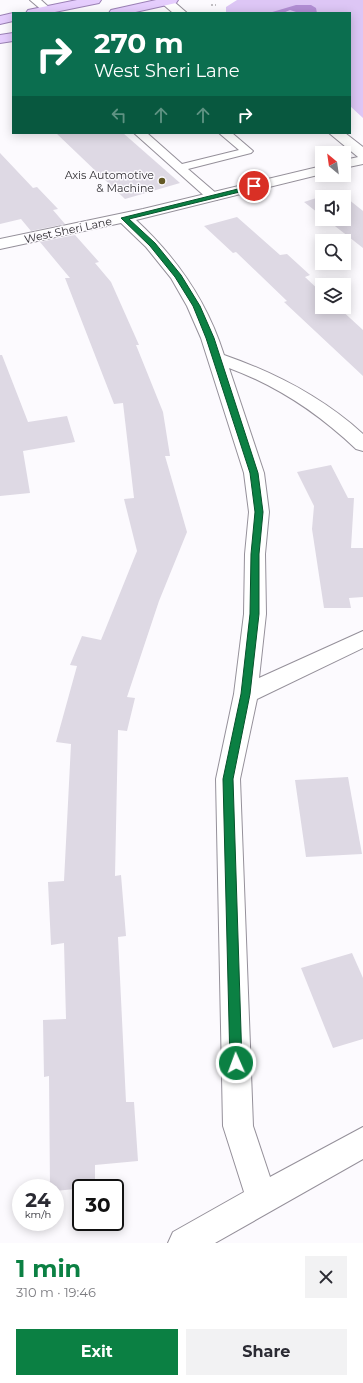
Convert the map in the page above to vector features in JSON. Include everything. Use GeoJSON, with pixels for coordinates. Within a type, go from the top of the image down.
{"type":"FeatureCollection","features":[{"type":"Feature","properties":{"kind":"main road"},"geometry":{"type":"LineString","coordinates":[[37,12],[92,0]]}},
{"type":"Feature","properties":{"kind":"main road"},"geometry":{"type":"LineString","coordinates":[[119,12],[167,0]]}},
{"type":"Feature","properties":{"kind":"main road"},"geometry":{"type":"LineString","coordinates":[[0,20],[12,17]]}},
{"type":"Feature","properties":{"kind":"main road"},"geometry":{"type":"LineString","coordinates":[[0,39],[12,37]]}},
{"type":"Feature","properties":{"kind":"street"},"geometry":{"type":"LineString","coordinates":[[167,0],[180,12]]}},
{"type":"Feature","properties":{"kind":"street"},"geometry":{"type":"LineString","coordinates":[[337,134],[363,154]]}},
{"type":"Feature","properties":{"kind":"street"},"geometry":{"type":"LineString","coordinates":[[351,163],[363,160]]}},
{"type":"Feature","properties":{"kind":"street","name":"West Sheri Lane"},"geometry":{"type":"LineString","coordinates":[[0,244],[124,218],[315,172]]}},
{"type":"Feature","properties":{"kind":"street"},"geometry":{"type":"LineString","coordinates":[[124,218],[152,244],[178,276],[196,306],[217,358],[254,473],[259,512],[255,554],[255,614],[246,694],[228,779],[238,1126],[262,1199]]}},
{"type":"Feature","properties":{"kind":"street"},"geometry":{"type":"LineString","coordinates":[[217,358],[252,370],[288,387],[318,406],[363,445]]}},
{"type":"Feature","properties":{"kind":"street"},"geometry":{"type":"LineString","coordinates":[[246,694],[363,639]]}},
{"type":"Feature","properties":{"kind":"street"},"geometry":{"type":"LineString","coordinates":[[184,1243],[215,1235],[262,1199],[363,1142]]}},
{"type":"Feature","properties":{"kind":"lane"},"geometry":{"type":"LineString","coordinates":[[36,0],[47,10]]}},
{"type":"Feature","properties":{"kind":"lane"},"geometry":{"type":"LineString","coordinates":[[141,134],[213,197]]}},
{"type":"Feature","properties":{"kind":"lane"},"geometry":{"type":"LineString","coordinates":[[180,168],[247,151],[226,134]]}},
{"type":"Feature","properties":{"kind":"path"},"geometry":{"type":"LineString","coordinates":[[211,5],[216,5]]}},
{"type":"Feature","properties":{"kind":"shaded area"},"geometry":{"type":"Polygon","coordinates":[[[237,0],[363,0],[363,118],[351,107],[351,12],[226,12],[226,7],[237,0]]]}},
{"type":"Feature","properties":{"kind":"shaded area"},"geometry":{"type":"Polygon","coordinates":[[[296,5],[311,5],[316,8],[317,12],[296,12],[290,10],[285,12],[272,12],[296,5]]]}},
{"type":"Feature","properties":{"kind":"building"},"geometry":{"type":"Polygon","coordinates":[[[57,134],[124,134],[180,183],[125,199],[57,134]]]}},
{"type":"Feature","properties":{"kind":"building"},"geometry":{"type":"Polygon","coordinates":[[[0,153],[33,188],[37,187],[58,209],[53,210],[65,224],[31,231],[21,219],[0,224],[0,153]]]}},
{"type":"Feature","properties":{"kind":"building"},"geometry":{"type":"Polygon","coordinates":[[[315,198],[315,211],[304,202],[315,198]]]}},
{"type":"Feature","properties":{"kind":"building"},"geometry":{"type":"Polygon","coordinates":[[[351,201],[363,211],[363,248],[351,239],[351,234],[345,234],[335,226],[351,226],[351,201]]]}},
{"type":"Feature","properties":{"kind":"building"},"geometry":{"type":"Polygon","coordinates":[[[237,217],[280,255],[287,254],[310,275],[305,277],[315,286],[315,314],[346,314],[363,330],[363,376],[284,302],[287,301],[236,252],[233,253],[204,226],[237,217]]]}},
{"type":"Feature","properties":{"kind":"building"},"geometry":{"type":"Polygon","coordinates":[[[75,235],[99,262],[95,263],[111,282],[139,345],[136,345],[163,412],[170,456],[165,456],[187,532],[159,601],[127,697],[135,698],[127,731],[118,730],[115,876],[121,875],[126,936],[118,937],[126,1102],[134,1102],[138,1161],[95,1165],[95,1179],[72,1179],[72,1189],[64,1190],[64,1179],[50,1179],[49,1076],[44,1077],[43,1020],[66,1019],[64,943],[51,945],[48,882],[64,881],[71,744],[56,742],[77,666],[70,665],[82,636],[101,640],[137,551],[124,499],[134,498],[123,403],[114,404],[65,278],[70,278],[40,242],[75,235]]]}},
{"type":"Feature","properties":{"kind":"building"},"geometry":{"type":"Polygon","coordinates":[[[0,355],[2,355],[28,422],[67,416],[75,442],[23,451],[30,493],[0,496],[0,355]]]}},
{"type":"Feature","properties":{"kind":"building"},"geometry":{"type":"Polygon","coordinates":[[[331,465],[348,498],[354,498],[351,548],[363,548],[363,597],[349,598],[351,608],[324,608],[312,529],[314,506],[297,472],[331,465]]]}},
{"type":"Feature","properties":{"kind":"building"},"geometry":{"type":"Polygon","coordinates":[[[348,777],[362,854],[306,857],[295,780],[348,777]]]}},
{"type":"Feature","properties":{"kind":"building"},"geometry":{"type":"Polygon","coordinates":[[[352,953],[363,978],[363,1039],[333,1048],[301,968],[352,953]]]}},
{"type":"Feature","properties":{"kind":"place","name":"Axis Automotive & Machine"},"geometry":{"type":"Point","coordinates":[162,181]}},
{"type":"Feature","properties":{"kind":"route"},"geometry":{"type":"LineString","coordinates":[[236,1063],[228,779],[246,694],[255,614],[255,554],[259,512],[254,473],[210,338],[196,306],[178,276],[152,244],[124,218],[254,186]]}}]}
